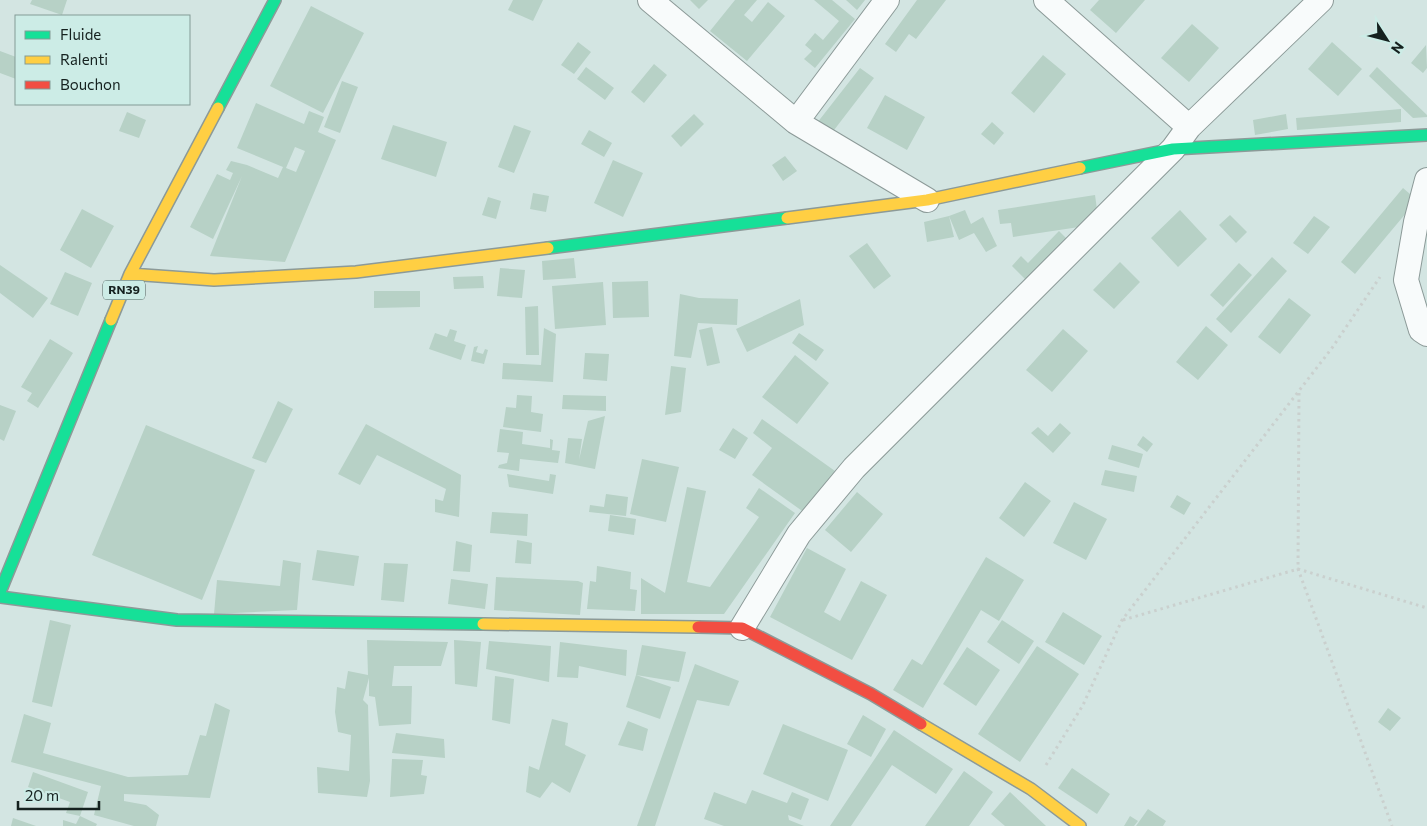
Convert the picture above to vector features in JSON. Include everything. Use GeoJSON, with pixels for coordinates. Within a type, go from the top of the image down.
{"type":"FeatureCollection","features":[{"type":"Feature","properties":{"kind":"main road","name":"RN39"},"geometry":{"type":"LineString","coordinates":[[0,592],[130,274],[275,0]]}},
{"type":"Feature","properties":{"kind":"main road"},"geometry":{"type":"LineString","coordinates":[[130,274],[214,280],[356,272],[927,200],[1174,149],[1427,135]]}},
{"type":"Feature","properties":{"kind":"main road"},"geometry":{"type":"LineString","coordinates":[[0,598],[177,620],[742,628],[871,694],[1031,789],[1080,826]]}},
{"type":"Feature","properties":{"kind":"street"},"geometry":{"type":"LineString","coordinates":[[650,0],[796,122],[927,200]]}},
{"type":"Feature","properties":{"kind":"street"},"geometry":{"type":"LineString","coordinates":[[796,122],[887,0]]}},
{"type":"Feature","properties":{"kind":"street"},"geometry":{"type":"LineString","coordinates":[[1046,0],[1189,127]]}},
{"type":"Feature","properties":{"kind":"street"},"geometry":{"type":"LineString","coordinates":[[742,628],[800,534],[854,468],[1174,149],[1189,127],[1321,0]]}},
{"type":"Feature","properties":{"kind":"street"},"geometry":{"type":"LineString","coordinates":[[1427,180],[1416,222],[1406,280],[1421,330],[1427,334]]}},
{"type":"Feature","properties":{"kind":"path"},"geometry":{"type":"LineString","coordinates":[[1031,789],[1083,705],[1122,620],[1299,392],[1332,348],[1385,270]]}},
{"type":"Feature","properties":{"kind":"path"},"geometry":{"type":"LineString","coordinates":[[1299,392],[1298,569],[1392,826]]}},
{"type":"Feature","properties":{"kind":"path"},"geometry":{"type":"LineString","coordinates":[[1122,620],[1298,569],[1427,608]]}},
{"type":"Feature","properties":{"kind":"building"},"geometry":{"type":"Polygon","coordinates":[[[32,0],[67,0],[62,15],[30,4],[32,0]]]}},
{"type":"Feature","properties":{"kind":"building"},"geometry":{"type":"Polygon","coordinates":[[[513,0],[543,0],[533,21],[508,10],[513,0]]]}},
{"type":"Feature","properties":{"kind":"building"},"geometry":{"type":"Polygon","coordinates":[[[690,0],[708,0],[699,9],[690,0]]]}},
{"type":"Feature","properties":{"kind":"building"},"geometry":{"type":"Polygon","coordinates":[[[735,0],[757,0],[744,15],[752,22],[768,2],[785,16],[747,61],[710,31],[735,0]]]}},
{"type":"Feature","properties":{"kind":"building"},"geometry":{"type":"Polygon","coordinates":[[[814,0],[832,0],[855,19],[815,68],[804,59],[812,51],[805,45],[815,33],[823,40],[839,21],[814,0]]]}},
{"type":"Feature","properties":{"kind":"building"},"geometry":{"type":"Polygon","coordinates":[[[846,0],[865,0],[857,10],[846,0]]]}},
{"type":"Feature","properties":{"kind":"building"},"geometry":{"type":"Polygon","coordinates":[[[917,0],[946,0],[916,39],[909,34],[896,52],[885,44],[917,0]]]}},
{"type":"Feature","properties":{"kind":"building"},"geometry":{"type":"Polygon","coordinates":[[[1099,0],[1145,0],[1116,33],[1090,10],[1099,0]]]}},
{"type":"Feature","properties":{"kind":"building"},"geometry":{"type":"Polygon","coordinates":[[[311,6],[364,33],[323,113],[270,86],[311,6]]]}},
{"type":"Feature","properties":{"kind":"building"},"geometry":{"type":"Polygon","coordinates":[[[1192,24],[1219,48],[1189,82],[1161,58],[1192,24]]]}},
{"type":"Feature","properties":{"kind":"building"},"geometry":{"type":"Polygon","coordinates":[[[578,42],[591,52],[574,74],[561,65],[578,42]]]}},
{"type":"Feature","properties":{"kind":"building"},"geometry":{"type":"Polygon","coordinates":[[[1332,42],[1362,69],[1338,96],[1308,69],[1332,42]]]}},
{"type":"Feature","properties":{"kind":"building"},"geometry":{"type":"Polygon","coordinates":[[[1426,45],[1427,68],[1423,73],[1411,63],[1426,45]]]}},
{"type":"Feature","properties":{"kind":"building"},"geometry":{"type":"Polygon","coordinates":[[[0,51],[15,57],[15,79],[0,73],[0,51]]]}},
{"type":"Feature","properties":{"kind":"building"},"geometry":{"type":"Polygon","coordinates":[[[1043,55],[1066,74],[1034,113],[1011,93],[1043,55]]]}},
{"type":"Feature","properties":{"kind":"building"},"geometry":{"type":"Polygon","coordinates":[[[654,64],[667,75],[644,103],[631,92],[654,64]]]}},
{"type":"Feature","properties":{"kind":"building"},"geometry":{"type":"Polygon","coordinates":[[[586,67],[614,88],[605,100],[577,79],[586,67]]]}},
{"type":"Feature","properties":{"kind":"building"},"geometry":{"type":"Polygon","coordinates":[[[1377,67],[1427,117],[1413,118],[1369,76],[1377,67]]]}},
{"type":"Feature","properties":{"kind":"building"},"geometry":{"type":"Polygon","coordinates":[[[860,68],[874,78],[831,134],[817,123],[860,68]]]}},
{"type":"Feature","properties":{"kind":"building"},"geometry":{"type":"Polygon","coordinates":[[[342,81],[358,87],[340,133],[324,127],[342,81]]]}},
{"type":"Feature","properties":{"kind":"building"},"geometry":{"type":"Polygon","coordinates":[[[885,95],[925,117],[907,150],[867,128],[885,95]]]}},
{"type":"Feature","properties":{"kind":"building"},"geometry":{"type":"Polygon","coordinates":[[[256,103],[304,124],[309,111],[324,117],[318,132],[336,140],[285,262],[210,256],[242,176],[213,239],[190,227],[217,174],[230,180],[233,173],[226,170],[231,161],[247,165],[278,178],[283,167],[237,148],[256,103]],[[295,147],[286,168],[296,172],[305,151],[295,147]]]}},
{"type":"Feature","properties":{"kind":"building"},"geometry":{"type":"Polygon","coordinates":[[[1401,109],[1401,122],[1297,130],[1296,118],[1401,109]]]}},
{"type":"Feature","properties":{"kind":"building"},"geometry":{"type":"Polygon","coordinates":[[[127,112],[146,120],[139,138],[119,131],[127,112]]]}},
{"type":"Feature","properties":{"kind":"building"},"geometry":{"type":"Polygon","coordinates":[[[694,114],[704,124],[681,147],[671,136],[694,114]]]}},
{"type":"Feature","properties":{"kind":"building"},"geometry":{"type":"Polygon","coordinates":[[[1286,114],[1288,129],[1255,135],[1253,120],[1286,114]]]}},
{"type":"Feature","properties":{"kind":"building"},"geometry":{"type":"Polygon","coordinates":[[[992,122],[1004,133],[994,145],[981,134],[992,122]]]}},
{"type":"Feature","properties":{"kind":"building"},"geometry":{"type":"Polygon","coordinates":[[[393,125],[447,142],[436,177],[381,159],[393,125]]]}},
{"type":"Feature","properties":{"kind":"building"},"geometry":{"type":"Polygon","coordinates":[[[514,125],[531,131],[514,173],[498,167],[514,125]]]}},
{"type":"Feature","properties":{"kind":"building"},"geometry":{"type":"Polygon","coordinates":[[[589,130],[612,143],[604,157],[581,144],[589,130]]]}},
{"type":"Feature","properties":{"kind":"building"},"geometry":{"type":"Polygon","coordinates":[[[785,156],[797,171],[783,181],[772,165],[785,156]]]}},
{"type":"Feature","properties":{"kind":"building"},"geometry":{"type":"Polygon","coordinates":[[[613,160],[643,173],[623,217],[594,203],[613,160]]]}},
{"type":"Feature","properties":{"kind":"building"},"geometry":{"type":"Polygon","coordinates":[[[1403,188],[1417,200],[1355,274],[1341,262],[1403,188]]]}},
{"type":"Feature","properties":{"kind":"building"},"geometry":{"type":"Polygon","coordinates":[[[533,193],[549,196],[546,212],[530,209],[533,193]]]}},
{"type":"Feature","properties":{"kind":"building"},"geometry":{"type":"Polygon","coordinates":[[[1095,195],[1099,224],[1013,237],[1011,223],[1000,224],[998,210],[1095,195]]]}},
{"type":"Feature","properties":{"kind":"building"},"geometry":{"type":"Polygon","coordinates":[[[488,197],[501,201],[496,219],[482,215],[488,197]]]}},
{"type":"Feature","properties":{"kind":"building"},"geometry":{"type":"Polygon","coordinates":[[[82,209],[114,226],[91,268],[60,250],[82,209]]]}},
{"type":"Feature","properties":{"kind":"building"},"geometry":{"type":"Polygon","coordinates":[[[965,210],[971,224],[983,217],[997,246],[986,252],[974,233],[959,240],[949,216],[965,210]]]}},
{"type":"Feature","properties":{"kind":"building"},"geometry":{"type":"Polygon","coordinates":[[[1180,210],[1207,239],[1178,267],[1151,238],[1180,210]]]}},
{"type":"Feature","properties":{"kind":"building"},"geometry":{"type":"Polygon","coordinates":[[[1230,215],[1247,232],[1236,243],[1219,225],[1230,215]]]}},
{"type":"Feature","properties":{"kind":"building"},"geometry":{"type":"Polygon","coordinates":[[[949,216],[954,237],[927,242],[924,222],[949,216]]]}},
{"type":"Feature","properties":{"kind":"building"},"geometry":{"type":"Polygon","coordinates":[[[1314,216],[1330,227],[1308,254],[1293,243],[1314,216]]]}},
{"type":"Feature","properties":{"kind":"building"},"geometry":{"type":"Polygon","coordinates":[[[1059,231],[1071,243],[1030,284],[1012,266],[1021,256],[1028,263],[1059,231]]]}},
{"type":"Feature","properties":{"kind":"building"},"geometry":{"type":"Polygon","coordinates":[[[867,243],[891,276],[874,289],[849,256],[867,243]]]}},
{"type":"Feature","properties":{"kind":"building"},"geometry":{"type":"Polygon","coordinates":[[[1272,257],[1287,271],[1231,333],[1216,319],[1272,257]]]}},
{"type":"Feature","properties":{"kind":"building"},"geometry":{"type":"Polygon","coordinates":[[[574,258],[576,278],[543,280],[542,261],[574,258]]]}},
{"type":"Feature","properties":{"kind":"building"},"geometry":{"type":"Polygon","coordinates":[[[1120,262],[1140,282],[1114,309],[1093,290],[1120,262]]]}},
{"type":"Feature","properties":{"kind":"building"},"geometry":{"type":"Polygon","coordinates":[[[1239,263],[1252,275],[1223,307],[1210,295],[1239,263]]]}},
{"type":"Feature","properties":{"kind":"building"},"geometry":{"type":"Polygon","coordinates":[[[0,265],[48,298],[33,318],[0,293],[0,265]]]}},
{"type":"Feature","properties":{"kind":"building"},"geometry":{"type":"Polygon","coordinates":[[[500,268],[525,270],[522,298],[497,296],[500,268]]]}},
{"type":"Feature","properties":{"kind":"building"},"geometry":{"type":"Polygon","coordinates":[[[65,272],[92,283],[78,316],[50,304],[65,272]]]}},
{"type":"Feature","properties":{"kind":"building"},"geometry":{"type":"Polygon","coordinates":[[[483,276],[484,288],[454,289],[453,277],[483,276]]]}},
{"type":"Feature","properties":{"kind":"building"},"geometry":{"type":"Polygon","coordinates":[[[648,281],[649,317],[613,318],[612,282],[648,281]]]}},
{"type":"Feature","properties":{"kind":"building"},"geometry":{"type":"Polygon","coordinates":[[[603,282],[606,325],[555,329],[552,286],[603,282]]]}},
{"type":"Feature","properties":{"kind":"building"},"geometry":{"type":"Polygon","coordinates":[[[374,291],[420,291],[420,307],[374,308],[374,291]]]}},
{"type":"Feature","properties":{"kind":"building"},"geometry":{"type":"Polygon","coordinates":[[[680,294],[699,298],[738,299],[737,325],[698,323],[691,358],[674,356],[680,294]]]}},
{"type":"Feature","properties":{"kind":"building"},"geometry":{"type":"Polygon","coordinates":[[[1289,298],[1311,315],[1280,354],[1258,337],[1289,298]]]}},
{"type":"Feature","properties":{"kind":"building"},"geometry":{"type":"Polygon","coordinates":[[[800,299],[804,325],[747,352],[736,329],[800,299]]]}},
{"type":"Feature","properties":{"kind":"building"},"geometry":{"type":"Polygon","coordinates":[[[538,306],[539,355],[526,355],[525,307],[538,306]]]}},
{"type":"Feature","properties":{"kind":"building"},"geometry":{"type":"Polygon","coordinates":[[[1206,326],[1228,345],[1198,380],[1176,362],[1206,326]]]}},
{"type":"Feature","properties":{"kind":"building"},"geometry":{"type":"Polygon","coordinates":[[[712,327],[720,363],[707,366],[699,330],[712,327]]]}},
{"type":"Feature","properties":{"kind":"building"},"geometry":{"type":"Polygon","coordinates":[[[544,328],[556,334],[553,382],[502,379],[503,363],[541,365],[544,328]]]}},
{"type":"Feature","properties":{"kind":"building"},"geometry":{"type":"Polygon","coordinates":[[[450,329],[457,331],[454,341],[466,345],[461,360],[429,349],[435,333],[447,337],[450,329]]]}},
{"type":"Feature","properties":{"kind":"building"},"geometry":{"type":"Polygon","coordinates":[[[1063,329],[1088,351],[1052,392],[1026,370],[1063,329]]]}},
{"type":"Feature","properties":{"kind":"building"},"geometry":{"type":"Polygon","coordinates":[[[799,333],[824,350],[816,361],[792,343],[799,333]]]}},
{"type":"Feature","properties":{"kind":"building"},"geometry":{"type":"Polygon","coordinates":[[[50,339],[73,353],[38,408],[27,401],[32,393],[21,387],[50,339]]]}},
{"type":"Feature","properties":{"kind":"building"},"geometry":{"type":"Polygon","coordinates":[[[478,346],[476,352],[483,354],[485,349],[488,350],[484,364],[471,361],[474,347],[478,346]]]}},
{"type":"Feature","properties":{"kind":"building"},"geometry":{"type":"Polygon","coordinates":[[[585,353],[609,354],[607,381],[583,379],[585,353]]]}},
{"type":"Feature","properties":{"kind":"building"},"geometry":{"type":"Polygon","coordinates":[[[795,355],[829,383],[797,424],[762,397],[795,355]]]}},
{"type":"Feature","properties":{"kind":"building"},"geometry":{"type":"Polygon","coordinates":[[[671,366],[686,368],[681,412],[665,415],[671,366]]]}},
{"type":"Feature","properties":{"kind":"building"},"geometry":{"type":"Polygon","coordinates":[[[517,395],[532,396],[531,412],[543,414],[541,432],[503,427],[506,407],[516,408],[517,395]]]}},
{"type":"Feature","properties":{"kind":"building"},"geometry":{"type":"Polygon","coordinates":[[[563,395],[606,396],[606,411],[562,409],[563,395]]]}},
{"type":"Feature","properties":{"kind":"building"},"geometry":{"type":"Polygon","coordinates":[[[278,401],[293,409],[266,463],[252,458],[278,401]]]}},
{"type":"Feature","properties":{"kind":"building"},"geometry":{"type":"Polygon","coordinates":[[[0,405],[16,411],[4,441],[0,439],[0,405]]]}},
{"type":"Feature","properties":{"kind":"building"},"geometry":{"type":"Polygon","coordinates":[[[605,416],[595,469],[565,463],[568,438],[582,439],[579,460],[588,421],[605,416]]]}},
{"type":"Feature","properties":{"kind":"building"},"geometry":{"type":"Polygon","coordinates":[[[762,419],[835,471],[805,513],[752,475],[772,448],[753,433],[762,419]]]}},
{"type":"Feature","properties":{"kind":"building"},"geometry":{"type":"Polygon","coordinates":[[[1060,423],[1071,433],[1053,453],[1031,433],[1038,427],[1048,436],[1060,423]]]}},
{"type":"Feature","properties":{"kind":"building"},"geometry":{"type":"Polygon","coordinates":[[[366,424],[461,475],[459,517],[435,512],[435,499],[443,501],[446,489],[377,455],[360,485],[338,474],[366,424]]]}},
{"type":"Feature","properties":{"kind":"building"},"geometry":{"type":"Polygon","coordinates":[[[146,425],[255,470],[202,600],[92,555],[146,425]]]}},
{"type":"Feature","properties":{"kind":"building"},"geometry":{"type":"Polygon","coordinates":[[[733,428],[748,438],[735,459],[719,450],[733,428]]]}},
{"type":"Feature","properties":{"kind":"building"},"geometry":{"type":"Polygon","coordinates":[[[500,429],[523,432],[522,444],[550,448],[550,439],[553,440],[552,450],[560,451],[558,463],[520,459],[519,471],[498,468],[499,465],[507,463],[509,453],[497,452],[500,429]]]}},
{"type":"Feature","properties":{"kind":"building"},"geometry":{"type":"Polygon","coordinates":[[[1143,436],[1153,444],[1147,452],[1137,445],[1143,436]]]}},
{"type":"Feature","properties":{"kind":"building"},"geometry":{"type":"Polygon","coordinates":[[[1112,445],[1143,454],[1139,468],[1108,459],[1112,445]]]}},
{"type":"Feature","properties":{"kind":"building"},"geometry":{"type":"Polygon","coordinates":[[[642,459],[679,467],[666,522],[630,514],[642,459]]]}},
{"type":"Feature","properties":{"kind":"building"},"geometry":{"type":"Polygon","coordinates":[[[1105,470],[1137,476],[1134,492],[1101,485],[1105,470]]]}},
{"type":"Feature","properties":{"kind":"building"},"geometry":{"type":"Polygon","coordinates":[[[507,474],[549,481],[550,474],[556,475],[553,494],[509,487],[507,474]]]}},
{"type":"Feature","properties":{"kind":"building"},"geometry":{"type":"Polygon","coordinates":[[[1025,482],[1051,501],[1024,537],[999,518],[1025,482]]]}},
{"type":"Feature","properties":{"kind":"building"},"geometry":{"type":"Polygon","coordinates":[[[687,487],[706,491],[687,582],[710,587],[759,517],[746,508],[759,488],[795,513],[724,614],[641,614],[641,578],[665,593],[687,487]]]}},
{"type":"Feature","properties":{"kind":"building"},"geometry":{"type":"Polygon","coordinates":[[[857,492],[883,514],[851,552],[825,530],[857,492]]]}},
{"type":"Feature","properties":{"kind":"building"},"geometry":{"type":"Polygon","coordinates":[[[606,494],[628,497],[626,516],[589,512],[590,505],[604,507],[606,494]]]}},
{"type":"Feature","properties":{"kind":"building"},"geometry":{"type":"Polygon","coordinates":[[[1177,495],[1191,503],[1184,515],[1170,507],[1177,495]]]}},
{"type":"Feature","properties":{"kind":"building"},"geometry":{"type":"Polygon","coordinates":[[[1074,502],[1107,519],[1086,560],[1053,543],[1074,502]]]}},
{"type":"Feature","properties":{"kind":"building"},"geometry":{"type":"Polygon","coordinates":[[[492,512],[528,514],[527,536],[490,533],[492,512]]]}},
{"type":"Feature","properties":{"kind":"building"},"geometry":{"type":"Polygon","coordinates":[[[610,515],[636,519],[634,535],[608,531],[610,515]]]}},
{"type":"Feature","properties":{"kind":"building"},"geometry":{"type":"Polygon","coordinates":[[[517,540],[532,543],[531,564],[515,563],[517,540]]]}},
{"type":"Feature","properties":{"kind":"building"},"geometry":{"type":"Polygon","coordinates":[[[456,541],[472,545],[470,572],[453,571],[456,541]]]}},
{"type":"Feature","properties":{"kind":"building"},"geometry":{"type":"Polygon","coordinates":[[[807,548],[846,569],[824,612],[840,621],[861,581],[887,595],[852,660],[770,617],[807,548]]]}},
{"type":"Feature","properties":{"kind":"building"},"geometry":{"type":"Polygon","coordinates":[[[317,550],[359,556],[354,586],[312,580],[317,550]]]}},
{"type":"Feature","properties":{"kind":"building"},"geometry":{"type":"Polygon","coordinates":[[[986,557],[1024,580],[999,621],[981,610],[923,708],[893,690],[912,659],[922,665],[986,557]]]}},
{"type":"Feature","properties":{"kind":"building"},"geometry":{"type":"Polygon","coordinates":[[[283,560],[301,563],[297,610],[214,614],[217,580],[280,586],[283,560]]]}},
{"type":"Feature","properties":{"kind":"building"},"geometry":{"type":"Polygon","coordinates":[[[384,563],[408,564],[404,602],[381,600],[384,563]]]}},
{"type":"Feature","properties":{"kind":"building"},"geometry":{"type":"Polygon","coordinates":[[[597,566],[631,572],[630,589],[637,590],[635,611],[587,609],[590,581],[596,582],[597,566]]]}},
{"type":"Feature","properties":{"kind":"building"},"geometry":{"type":"Polygon","coordinates":[[[496,577],[578,581],[583,583],[580,615],[494,610],[496,577]]]}},
{"type":"Feature","properties":{"kind":"building"},"geometry":{"type":"Polygon","coordinates":[[[451,579],[488,584],[485,609],[448,604],[451,579]]]}},
{"type":"Feature","properties":{"kind":"building"},"geometry":{"type":"Polygon","coordinates":[[[1063,612],[1102,636],[1084,665],[1045,642],[1063,612]]]}},
{"type":"Feature","properties":{"kind":"building"},"geometry":{"type":"Polygon","coordinates":[[[50,620],[71,625],[52,707],[32,702],[50,620]]]}},
{"type":"Feature","properties":{"kind":"building"},"geometry":{"type":"Polygon","coordinates":[[[1002,620],[1034,641],[1019,664],[987,642],[1002,620]]]}},
{"type":"Feature","properties":{"kind":"building"},"geometry":{"type":"Polygon","coordinates":[[[367,640],[448,642],[441,666],[394,666],[392,686],[412,686],[411,724],[379,726],[375,697],[369,696],[369,678],[363,700],[368,705],[370,781],[367,797],[318,793],[317,767],[349,771],[351,735],[338,732],[335,712],[337,687],[345,689],[348,671],[368,675],[367,640]]]}},
{"type":"Feature","properties":{"kind":"building"},"geometry":{"type":"Polygon","coordinates":[[[454,640],[481,642],[477,687],[455,684],[454,640]]]}},
{"type":"Feature","properties":{"kind":"building"},"geometry":{"type":"Polygon","coordinates":[[[489,641],[551,646],[549,682],[486,669],[489,641]]]}},
{"type":"Feature","properties":{"kind":"building"},"geometry":{"type":"Polygon","coordinates":[[[560,642],[627,650],[626,676],[579,666],[578,678],[557,677],[560,642]]]}},
{"type":"Feature","properties":{"kind":"building"},"geometry":{"type":"Polygon","coordinates":[[[642,645],[686,652],[679,682],[636,675],[642,645]]]}},
{"type":"Feature","properties":{"kind":"building"},"geometry":{"type":"Polygon","coordinates":[[[1037,646],[1079,674],[1020,762],[978,734],[1037,646]]]}},
{"type":"Feature","properties":{"kind":"building"},"geometry":{"type":"Polygon","coordinates":[[[967,647],[1000,670],[976,706],[943,684],[967,647]]]}},
{"type":"Feature","properties":{"kind":"building"},"geometry":{"type":"Polygon","coordinates":[[[695,664],[739,681],[729,706],[697,700],[655,826],[637,826],[695,664]]]}},
{"type":"Feature","properties":{"kind":"building"},"geometry":{"type":"Polygon","coordinates":[[[636,675],[671,687],[660,719],[626,707],[636,675]]]}},
{"type":"Feature","properties":{"kind":"building"},"geometry":{"type":"Polygon","coordinates":[[[495,676],[514,679],[510,724],[492,720],[495,676]]]}},
{"type":"Feature","properties":{"kind":"building"},"geometry":{"type":"Polygon","coordinates":[[[215,703],[230,710],[210,798],[124,794],[124,801],[146,805],[159,815],[156,826],[134,826],[94,815],[101,786],[11,762],[24,714],[51,723],[43,753],[128,777],[188,775],[200,735],[206,736],[215,703]]]}},
{"type":"Feature","properties":{"kind":"building"},"geometry":{"type":"Polygon","coordinates":[[[1388,708],[1401,718],[1390,731],[1378,722],[1388,708]]]}},
{"type":"Feature","properties":{"kind":"building"},"geometry":{"type":"Polygon","coordinates":[[[863,715],[886,729],[871,757],[847,744],[863,715]]]}},
{"type":"Feature","properties":{"kind":"building"},"geometry":{"type":"Polygon","coordinates":[[[552,719],[568,723],[565,745],[586,755],[570,793],[552,782],[540,798],[526,792],[529,766],[539,770],[552,719]]]}},
{"type":"Feature","properties":{"kind":"building"},"geometry":{"type":"Polygon","coordinates":[[[628,721],[648,729],[643,751],[618,745],[628,721]]]}},
{"type":"Feature","properties":{"kind":"building"},"geometry":{"type":"Polygon","coordinates":[[[783,724],[848,750],[828,801],[763,774],[783,724]]]}},
{"type":"Feature","properties":{"kind":"building"},"geometry":{"type":"Polygon","coordinates":[[[894,730],[953,769],[936,794],[892,765],[851,826],[830,826],[894,730]]]}},
{"type":"Feature","properties":{"kind":"building"},"geometry":{"type":"Polygon","coordinates":[[[396,733],[444,739],[445,758],[392,753],[396,733]]]}},
{"type":"Feature","properties":{"kind":"building"},"geometry":{"type":"Polygon","coordinates":[[[392,759],[423,760],[421,775],[427,776],[424,794],[390,797],[392,759]]]}},
{"type":"Feature","properties":{"kind":"building"},"geometry":{"type":"Polygon","coordinates":[[[1072,768],[1110,794],[1097,814],[1058,788],[1072,768]]]}},
{"type":"Feature","properties":{"kind":"building"},"geometry":{"type":"Polygon","coordinates":[[[964,771],[993,792],[969,826],[925,826],[964,771]]]}},
{"type":"Feature","properties":{"kind":"building"},"geometry":{"type":"Polygon","coordinates":[[[33,772],[88,792],[80,816],[66,813],[70,802],[28,787],[33,772]]]}},
{"type":"Feature","properties":{"kind":"building"},"geometry":{"type":"Polygon","coordinates":[[[752,790],[787,803],[792,792],[809,799],[801,820],[788,815],[789,820],[804,826],[724,826],[704,819],[714,792],[746,804],[752,790]]]}},
{"type":"Feature","properties":{"kind":"building"},"geometry":{"type":"Polygon","coordinates":[[[1010,792],[1046,826],[1005,826],[991,814],[1010,792]]]}},
{"type":"Feature","properties":{"kind":"building"},"geometry":{"type":"Polygon","coordinates":[[[1148,809],[1166,821],[1163,826],[1136,826],[1148,809]]]}},
{"type":"Feature","properties":{"kind":"building"},"geometry":{"type":"Polygon","coordinates":[[[80,816],[97,824],[96,826],[63,826],[63,820],[76,824],[80,816]]]}},
{"type":"Feature","properties":{"kind":"building"},"geometry":{"type":"Polygon","coordinates":[[[1130,816],[1138,821],[1134,826],[1124,826],[1130,816]]]}},
{"type":"Feature","properties":{"kind":"building"},"geometry":{"type":"Polygon","coordinates":[[[13,818],[36,826],[11,826],[13,818]]]}},
{"type":"Feature","properties":{"kind":"traffic: fast"},"geometry":{"type":"LineString","coordinates":[[218,108],[275,0]]}},
{"type":"Feature","properties":{"kind":"traffic: fast"},"geometry":{"type":"LineString","coordinates":[[1080,168],[1173,149],[1427,135]]}},
{"type":"Feature","properties":{"kind":"traffic: fast"},"geometry":{"type":"LineString","coordinates":[[548,248],[787,218]]}},
{"type":"Feature","properties":{"kind":"traffic: fast"},"geometry":{"type":"LineString","coordinates":[[0,592],[111,320]]}},
{"type":"Feature","properties":{"kind":"traffic: fast"},"geometry":{"type":"LineString","coordinates":[[0,597],[177,620],[483,624]]}},
{"type":"Feature","properties":{"kind":"traffic: slow"},"geometry":{"type":"LineString","coordinates":[[111,320],[130,274],[218,108]]}},
{"type":"Feature","properties":{"kind":"traffic: slow"},"geometry":{"type":"LineString","coordinates":[[787,218],[927,200],[1080,168]]}},
{"type":"Feature","properties":{"kind":"traffic: slow"},"geometry":{"type":"LineString","coordinates":[[130,274],[214,280],[356,272],[548,248]]}},
{"type":"Feature","properties":{"kind":"traffic: slow"},"geometry":{"type":"LineString","coordinates":[[483,624],[698,627]]}},
{"type":"Feature","properties":{"kind":"traffic: slow"},"geometry":{"type":"LineString","coordinates":[[921,724],[1031,789],[1080,826]]}},
{"type":"Feature","properties":{"kind":"traffic: jam"},"geometry":{"type":"LineString","coordinates":[[698,627],[742,628],[871,694],[921,724]]}}]}
